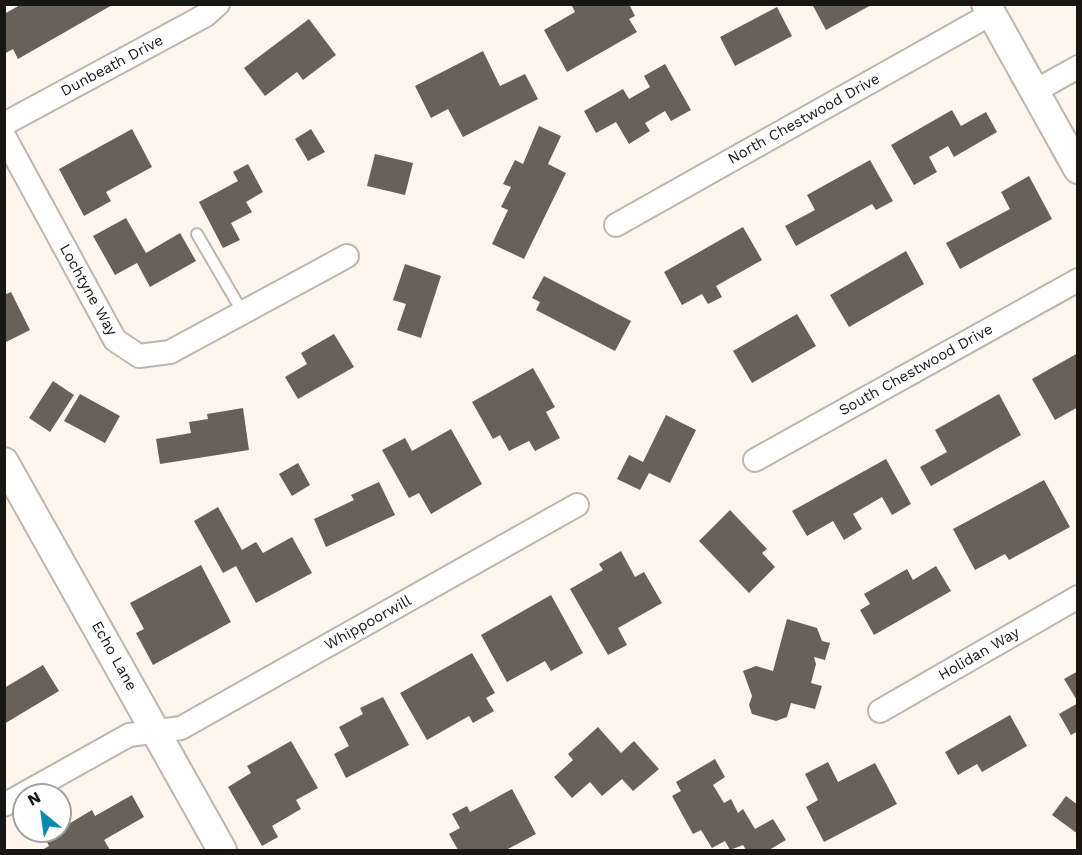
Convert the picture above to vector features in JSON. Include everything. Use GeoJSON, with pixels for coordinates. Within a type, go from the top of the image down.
{"type":"FeatureCollection","features":[{"type":"Feature","properties":{"kind":"street","name":"Dunbeath Drive"},"geometry":{"type":"LineString","coordinates":[[4,124],[206,15],[218,4]]}},
{"type":"Feature","properties":{"kind":"street"},"geometry":{"type":"LineString","coordinates":[[988,9],[1077,169]]}},
{"type":"Feature","properties":{"kind":"street","name":"North Chestwood Drive"},"geometry":{"type":"LineString","coordinates":[[616,225],[988,9]]}},
{"type":"Feature","properties":{"kind":"street"},"geometry":{"type":"LineString","coordinates":[[1035,91],[1077,67]]}},
{"type":"Feature","properties":{"kind":"street","name":"Lochtyne Way"},"geometry":{"type":"LineString","coordinates":[[4,136],[115,340],[139,356],[170,352],[347,256]]}},
{"type":"Feature","properties":{"kind":"street","name":"South Chestwood Drive"},"geometry":{"type":"LineString","coordinates":[[755,460],[1077,279]]}},
{"type":"Feature","properties":{"kind":"street","name":"Echo Lane"},"geometry":{"type":"LineString","coordinates":[[4,462],[222,850]]}},
{"type":"Feature","properties":{"kind":"street","name":"Whippoorwill"},"geometry":{"type":"LineString","coordinates":[[4,805],[129,735],[181,728],[577,505]]}},
{"type":"Feature","properties":{"kind":"street","name":"Holidan Way"},"geometry":{"type":"LineString","coordinates":[[880,711],[1077,597]]}},
{"type":"Feature","properties":{"kind":"lane"},"geometry":{"type":"LineString","coordinates":[[197,234],[243,313]]}},
{"type":"Feature","properties":{"kind":"building"},"geometry":{"type":"Polygon","coordinates":[[[22,4],[114,4],[18,59],[13,49],[4,54],[4,14],[22,4]]]}},
{"type":"Feature","properties":{"kind":"building"},"geometry":{"type":"Polygon","coordinates":[[[571,4],[629,4],[635,16],[629,19],[637,32],[567,72],[544,30],[575,12],[571,4]]]}},
{"type":"Feature","properties":{"kind":"building"},"geometry":{"type":"Polygon","coordinates":[[[812,4],[873,4],[826,30],[812,4]]]}},
{"type":"Feature","properties":{"kind":"building"},"geometry":{"type":"Polygon","coordinates":[[[777,7],[792,36],[735,66],[720,37],[777,7]]]}},
{"type":"Feature","properties":{"kind":"building"},"geometry":{"type":"Polygon","coordinates":[[[309,19],[336,55],[303,80],[297,72],[265,96],[244,68],[309,19]]]}},
{"type":"Feature","properties":{"kind":"building"},"geometry":{"type":"Polygon","coordinates":[[[483,51],[500,86],[525,74],[538,99],[463,137],[448,109],[431,118],[415,86],[483,51]]]}},
{"type":"Feature","properties":{"kind":"building"},"geometry":{"type":"Polygon","coordinates":[[[665,64],[691,110],[671,121],[665,111],[645,123],[650,131],[629,144],[616,122],[596,133],[584,111],[623,89],[629,99],[650,87],[644,76],[665,64]]]}},
{"type":"Feature","properties":{"kind":"building"},"geometry":{"type":"Polygon","coordinates":[[[952,110],[961,126],[986,112],[997,132],[954,157],[948,146],[929,157],[937,172],[914,185],[891,145],[952,110]]]}},
{"type":"Feature","properties":{"kind":"building"},"geometry":{"type":"Polygon","coordinates":[[[539,126],[561,136],[548,164],[566,173],[524,259],[492,244],[508,210],[501,207],[511,187],[503,184],[515,160],[523,164],[539,126]]]}},
{"type":"Feature","properties":{"kind":"building"},"geometry":{"type":"Polygon","coordinates":[[[132,129],[152,167],[106,192],[111,201],[84,216],[59,169],[132,129]]]}},
{"type":"Feature","properties":{"kind":"building"},"geometry":{"type":"Polygon","coordinates":[[[311,129],[325,152],[308,161],[295,139],[311,129]]]}},
{"type":"Feature","properties":{"kind":"building"},"geometry":{"type":"Polygon","coordinates":[[[375,154],[413,163],[405,195],[367,186],[375,154]]]}},
{"type":"Feature","properties":{"kind":"building"},"geometry":{"type":"Polygon","coordinates":[[[870,160],[893,201],[876,210],[872,204],[796,246],[785,226],[815,210],[807,195],[870,160]]]}},
{"type":"Feature","properties":{"kind":"building"},"geometry":{"type":"Polygon","coordinates":[[[248,164],[263,192],[246,202],[252,212],[231,223],[240,240],[223,248],[199,202],[238,181],[233,172],[248,164]]]}},
{"type":"Feature","properties":{"kind":"building"},"geometry":{"type":"Polygon","coordinates":[[[1029,176],[1052,219],[960,269],[946,243],[1010,209],[1001,192],[1029,176]]]}},
{"type":"Feature","properties":{"kind":"building"},"geometry":{"type":"Polygon","coordinates":[[[126,218],[146,253],[180,233],[196,261],[150,287],[137,263],[115,275],[93,236],[126,218]]]}},
{"type":"Feature","properties":{"kind":"building"},"geometry":{"type":"Polygon","coordinates":[[[743,227],[762,260],[716,286],[722,297],[708,304],[702,294],[682,305],[664,272],[743,227]]]}},
{"type":"Feature","properties":{"kind":"building"},"geometry":{"type":"Polygon","coordinates":[[[906,251],[924,284],[849,327],[830,295],[906,251]]]}},
{"type":"Feature","properties":{"kind":"building"},"geometry":{"type":"Polygon","coordinates":[[[405,264],[441,276],[421,338],[397,330],[406,304],[393,300],[405,264]]]}},
{"type":"Feature","properties":{"kind":"building"},"geometry":{"type":"Polygon","coordinates":[[[544,276],[631,321],[615,351],[536,310],[540,302],[532,298],[544,276]]]}},
{"type":"Feature","properties":{"kind":"building"},"geometry":{"type":"Polygon","coordinates":[[[11,292],[30,330],[6,342],[4,295],[11,292]]]}},
{"type":"Feature","properties":{"kind":"building"},"geometry":{"type":"Polygon","coordinates":[[[797,314],[816,346],[752,383],[733,351],[797,314]]]}},
{"type":"Feature","properties":{"kind":"building"},"geometry":{"type":"Polygon","coordinates":[[[334,334],[354,367],[298,399],[285,377],[307,364],[301,353],[334,334]]]}},
{"type":"Feature","properties":{"kind":"building"},"geometry":{"type":"Polygon","coordinates":[[[1078,353],[1078,407],[1055,420],[1032,379],[1078,353]]]}},
{"type":"Feature","properties":{"kind":"building"},"geometry":{"type":"Polygon","coordinates":[[[533,368],[555,407],[546,412],[560,438],[535,451],[529,441],[509,451],[500,435],[493,439],[472,402],[533,368]]]}},
{"type":"Feature","properties":{"kind":"building"},"geometry":{"type":"Polygon","coordinates":[[[53,381],[74,395],[50,432],[29,418],[53,381]]]}},
{"type":"Feature","properties":{"kind":"building"},"geometry":{"type":"Polygon","coordinates":[[[80,394],[120,416],[105,443],[64,421],[80,394]]]}},
{"type":"Feature","properties":{"kind":"building"},"geometry":{"type":"Polygon","coordinates":[[[999,394],[1021,435],[931,486],[920,467],[947,452],[935,430],[999,394]]]}},
{"type":"Feature","properties":{"kind":"building"},"geometry":{"type":"Polygon","coordinates":[[[243,408],[249,450],[160,464],[156,439],[191,433],[189,422],[208,419],[207,414],[243,408]]]}},
{"type":"Feature","properties":{"kind":"building"},"geometry":{"type":"Polygon","coordinates":[[[666,415],[696,430],[670,483],[649,473],[640,490],[617,479],[629,455],[643,462],[666,415]]]}},
{"type":"Feature","properties":{"kind":"building"},"geometry":{"type":"Polygon","coordinates":[[[451,429],[482,484],[431,514],[419,493],[409,498],[382,450],[405,438],[412,451],[451,429]]]}},
{"type":"Feature","properties":{"kind":"building"},"geometry":{"type":"Polygon","coordinates":[[[886,459],[911,504],[892,515],[882,497],[853,514],[862,529],[844,540],[833,521],[807,536],[792,511],[886,459]]]}},
{"type":"Feature","properties":{"kind":"building"},"geometry":{"type":"Polygon","coordinates":[[[298,463],[310,485],[292,496],[279,474],[298,463]]]}},
{"type":"Feature","properties":{"kind":"building"},"geometry":{"type":"Polygon","coordinates":[[[1044,480],[1070,527],[1009,560],[1005,554],[975,570],[953,529],[1044,480]]]}},
{"type":"Feature","properties":{"kind":"building"},"geometry":{"type":"Polygon","coordinates":[[[379,482],[395,515],[326,547],[314,519],[354,500],[351,495],[379,482]]]}},
{"type":"Feature","properties":{"kind":"building"},"geometry":{"type":"Polygon","coordinates":[[[218,507],[242,550],[256,542],[263,553],[292,537],[312,573],[256,603],[236,566],[223,573],[194,521],[218,507]]]}},
{"type":"Feature","properties":{"kind":"building"},"geometry":{"type":"Polygon","coordinates":[[[730,510],[767,549],[762,553],[775,567],[749,593],[699,541],[730,510]]]}},
{"type":"Feature","properties":{"kind":"building"},"geometry":{"type":"Polygon","coordinates":[[[621,551],[635,577],[644,572],[662,603],[618,628],[627,645],[608,655],[570,589],[603,570],[599,564],[621,551]]]}},
{"type":"Feature","properties":{"kind":"building"},"geometry":{"type":"Polygon","coordinates":[[[201,565],[231,622],[153,665],[136,633],[144,629],[130,603],[201,565]]]}},
{"type":"Feature","properties":{"kind":"building"},"geometry":{"type":"Polygon","coordinates":[[[936,566],[951,591],[874,635],[860,610],[870,604],[864,594],[907,569],[913,580],[936,566]]]}},
{"type":"Feature","properties":{"kind":"building"},"geometry":{"type":"Polygon","coordinates":[[[551,595],[583,653],[551,671],[545,661],[507,682],[481,635],[551,595]]]}},
{"type":"Feature","properties":{"kind":"building"},"geometry":{"type":"Polygon","coordinates":[[[787,619],[817,628],[822,641],[830,643],[825,660],[814,657],[816,664],[811,683],[822,686],[815,709],[791,703],[787,717],[776,721],[752,714],[749,705],[752,696],[743,671],[756,666],[773,671],[787,619]]]}},
{"type":"Feature","properties":{"kind":"building"},"geometry":{"type":"Polygon","coordinates":[[[472,653],[495,693],[486,698],[494,711],[473,723],[469,716],[427,740],[400,693],[472,653]]]}},
{"type":"Feature","properties":{"kind":"building"},"geometry":{"type":"Polygon","coordinates":[[[43,665],[59,691],[4,724],[4,688],[43,665]]]}},
{"type":"Feature","properties":{"kind":"building"},"geometry":{"type":"Polygon","coordinates":[[[1078,671],[1078,702],[1064,679],[1078,671]]]}},
{"type":"Feature","properties":{"kind":"building"},"geometry":{"type":"Polygon","coordinates":[[[383,697],[409,745],[346,778],[334,754],[349,746],[339,727],[363,714],[360,708],[383,697]]]}},
{"type":"Feature","properties":{"kind":"building"},"geometry":{"type":"Polygon","coordinates":[[[1078,703],[1078,731],[1071,735],[1059,714],[1078,703]]]}},
{"type":"Feature","properties":{"kind":"building"},"geometry":{"type":"Polygon","coordinates":[[[1010,715],[1027,746],[982,772],[977,764],[958,775],[945,752],[1010,715]]]}},
{"type":"Feature","properties":{"kind":"building"},"geometry":{"type":"Polygon","coordinates":[[[598,727],[621,753],[634,741],[659,769],[633,791],[622,779],[602,796],[590,782],[572,798],[554,777],[573,760],[568,754],[598,727]]]}},
{"type":"Feature","properties":{"kind":"building"},"geometry":{"type":"Polygon","coordinates":[[[291,741],[318,788],[296,800],[301,809],[272,826],[278,837],[262,846],[228,787],[251,773],[247,766],[291,741]]]}},
{"type":"Feature","properties":{"kind":"building"},"geometry":{"type":"Polygon","coordinates":[[[715,759],[725,777],[713,785],[724,803],[731,799],[738,813],[743,809],[755,829],[773,819],[786,840],[769,850],[746,850],[743,845],[730,850],[725,841],[712,848],[701,830],[693,834],[672,796],[681,791],[676,782],[715,759]]]}},
{"type":"Feature","properties":{"kind":"building"},"geometry":{"type":"Polygon","coordinates":[[[828,762],[838,782],[875,763],[897,804],[824,842],[806,807],[818,800],[805,774],[828,762]]]}},
{"type":"Feature","properties":{"kind":"building"},"geometry":{"type":"Polygon","coordinates":[[[512,789],[536,834],[506,850],[458,850],[449,834],[460,828],[452,814],[467,806],[470,812],[512,789]]]}},
{"type":"Feature","properties":{"kind":"building"},"geometry":{"type":"Polygon","coordinates":[[[132,795],[144,817],[104,840],[110,850],[42,850],[49,846],[48,843],[72,843],[72,822],[92,810],[95,816],[132,795]]]}},
{"type":"Feature","properties":{"kind":"building"},"geometry":{"type":"Polygon","coordinates":[[[1066,796],[1078,805],[1078,834],[1052,815],[1066,796]]]}}]}
